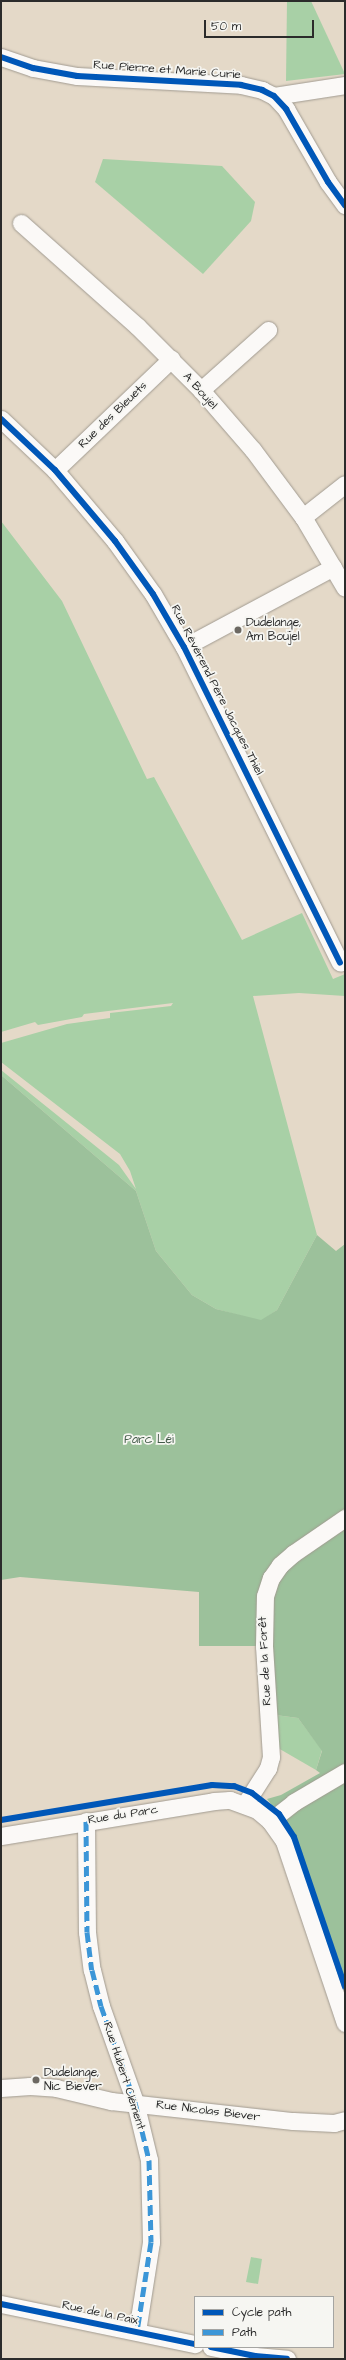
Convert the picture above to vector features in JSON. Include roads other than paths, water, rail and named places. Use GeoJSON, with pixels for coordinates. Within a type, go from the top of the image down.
{"type":"FeatureCollection","features":[{"type":"Feature","properties":{"kind":"street","name":"Rue Pierre et Marie Curie"},"geometry":{"type":"LineString","coordinates":[[1,57],[33,68],[77,76],[240,85],[274,96]]}},
{"type":"Feature","properties":{"kind":"street"},"geometry":{"type":"LineString","coordinates":[[274,96],[345,85]]}},
{"type":"Feature","properties":{"kind":"street"},"geometry":{"type":"LineString","coordinates":[[274,96],[294,120],[328,182],[345,205]]}},
{"type":"Feature","properties":{"kind":"street","name":"A Boujel"},"geometry":{"type":"LineString","coordinates":[[21,223],[171,359],[201,390],[253,450],[303,517],[345,588]]}},
{"type":"Feature","properties":{"kind":"street"},"geometry":{"type":"LineString","coordinates":[[201,390],[268,330]]}},
{"type":"Feature","properties":{"kind":"street","name":"Rue des Bleuets"},"geometry":{"type":"LineString","coordinates":[[55,470],[171,359]]}},
{"type":"Feature","properties":{"kind":"street","name":"Rue Révérend Père Jacques Thiel"},"geometry":{"type":"LineString","coordinates":[[1,419],[55,470],[115,541],[153,594],[184,647],[340,963]]}},
{"type":"Feature","properties":{"kind":"street"},"geometry":{"type":"LineString","coordinates":[[303,517],[345,484]]}},
{"type":"Feature","properties":{"kind":"street"},"geometry":{"type":"LineString","coordinates":[[184,647],[333,567]]}},
{"type":"Feature","properties":{"kind":"street","name":"Rue de la Forêt"},"geometry":{"type":"LineString","coordinates":[[245,1804],[268,1768],[271,1757],[264,1646],[265,1596],[271,1578],[280,1565],[294,1553],[345,1518]]}},
{"type":"Feature","properties":{"kind":"street"},"geometry":{"type":"LineString","coordinates":[[270,1821],[294,1802],[345,1772]]}},
{"type":"Feature","properties":{"kind":"street","name":"Rue du Parc"},"geometry":{"type":"LineString","coordinates":[[1,1836],[214,1801],[230,1800],[245,1804]]}},
{"type":"Feature","properties":{"kind":"street"},"geometry":{"type":"LineString","coordinates":[[245,1804],[270,1821],[284,1841],[345,2023]]}},
{"type":"Feature","properties":{"kind":"street","name":"Rue Hubert Clément"},"geometry":{"type":"LineString","coordinates":[[86,1821],[87,1932],[92,1970],[101,2006],[135,2102],[149,2160],[153,2209],[151,2242],[137,2331]]}},
{"type":"Feature","properties":{"kind":"street","name":"Rue Nicolas Biever"},"geometry":{"type":"LineString","coordinates":[[1,2088],[30,2086],[56,2088],[111,2101],[135,2102],[293,2121],[334,2123],[345,2120]]}},
{"type":"Feature","properties":{"kind":"street","name":"Rue de la Paix"},"geometry":{"type":"LineString","coordinates":[[1,2304],[194,2344]]}},
{"type":"Feature","properties":{"kind":"street"},"geometry":{"type":"LineString","coordinates":[[216,2348],[255,2356],[287,2359]]}},
{"type":"Feature","properties":{"kind":"place","name":"Dudelange, Am Boujel"},"geometry":{"type":"Point","coordinates":[238,630]}},
{"type":"Feature","properties":{"kind":"place","name":"Dudelange, Nic Biever"},"geometry":{"type":"Point","coordinates":[36,2080]}},
{"type":"Feature","properties":{"kind":"park label","name":"Parc Léi"},"geometry":{"type":"Point","coordinates":[149,1440]}}]}
